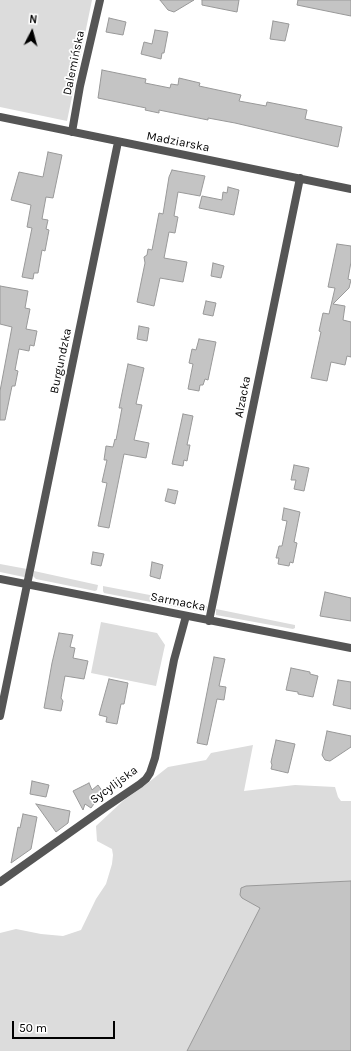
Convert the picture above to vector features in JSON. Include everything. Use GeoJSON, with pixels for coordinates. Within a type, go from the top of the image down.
{"type":"FeatureCollection","features":[{"type":"Feature","properties":{"kind":"street","name":"Dalemińska"},"geometry":{"type":"LineString","coordinates":[[72,132],[80,86],[100,0]]}},
{"type":"Feature","properties":{"kind":"street","name":"Madziarska"},"geometry":{"type":"LineString","coordinates":[[0,117],[351,189]]}},
{"type":"Feature","properties":{"kind":"street","name":"Burgundzka"},"geometry":{"type":"LineString","coordinates":[[0,716],[118,142]]}},
{"type":"Feature","properties":{"kind":"street","name":"Alzacka"},"geometry":{"type":"LineString","coordinates":[[209,621],[300,178]]}},
{"type":"Feature","properties":{"kind":"street","name":"Sarmacka"},"geometry":{"type":"LineString","coordinates":[[0,579],[351,648]]}},
{"type":"Feature","properties":{"kind":"street","name":"Sycylijska"},"geometry":{"type":"LineString","coordinates":[[0,882],[146,779],[150,773],[155,758],[174,660],[186,616]]}},
{"type":"Feature","properties":{"kind":"shaded area"},"geometry":{"type":"Polygon","coordinates":[[[0,0],[92,0],[67,121],[0,107],[0,0]]]}},
{"type":"Feature","properties":{"kind":"shaded area"},"geometry":{"type":"Polygon","coordinates":[[[0,564],[27,569],[26,576],[24,577],[0,572],[0,564]]]}},
{"type":"Feature","properties":{"kind":"shaded area"},"geometry":{"type":"Polygon","coordinates":[[[34,571],[98,585],[97,590],[95,591],[36,579],[33,576],[34,571]]]}},
{"type":"Feature","properties":{"kind":"shaded area"},"geometry":{"type":"Polygon","coordinates":[[[103,586],[207,606],[206,611],[203,612],[104,593],[103,586]]]}},
{"type":"Feature","properties":{"kind":"shaded area"},"geometry":{"type":"Polygon","coordinates":[[[216,609],[295,625],[295,628],[293,629],[216,615],[216,609]]]}},
{"type":"Feature","properties":{"kind":"shaded area"},"geometry":{"type":"Polygon","coordinates":[[[101,622],[157,633],[165,645],[156,686],[91,673],[101,622]]]}},
{"type":"Feature","properties":{"kind":"shaded area"},"geometry":{"type":"Polygon","coordinates":[[[253,745],[244,791],[295,785],[335,787],[341,801],[351,801],[351,1051],[0,1051],[0,933],[16,929],[41,934],[63,936],[81,930],[96,899],[106,884],[112,864],[112,849],[97,841],[96,826],[124,800],[168,767],[206,760],[211,753],[253,745]]]}},
{"type":"Feature","properties":{"kind":"building"},"geometry":{"type":"Polygon","coordinates":[[[160,0],[194,0],[174,12],[168,10],[160,0]]]}},
{"type":"Feature","properties":{"kind":"building"},"geometry":{"type":"Polygon","coordinates":[[[202,0],[239,0],[237,12],[202,5],[202,0]]]}},
{"type":"Feature","properties":{"kind":"building"},"geometry":{"type":"Polygon","coordinates":[[[298,0],[351,0],[351,16],[297,5],[298,0]]]}},
{"type":"Feature","properties":{"kind":"building"},"geometry":{"type":"Polygon","coordinates":[[[109,18],[126,22],[123,35],[106,32],[109,18]]]}},
{"type":"Feature","properties":{"kind":"building"},"geometry":{"type":"Polygon","coordinates":[[[273,21],[289,24],[285,41],[270,39],[273,21]]]}},
{"type":"Feature","properties":{"kind":"building"},"geometry":{"type":"Polygon","coordinates":[[[155,30],[168,32],[164,53],[162,53],[161,59],[141,54],[144,42],[152,44],[155,30]]]}},
{"type":"Feature","properties":{"kind":"building"},"geometry":{"type":"Polygon","coordinates":[[[102,70],[146,79],[145,83],[170,88],[171,84],[178,85],[179,78],[200,83],[199,86],[241,95],[239,101],[266,106],[267,102],[307,110],[305,119],[342,127],[338,147],[235,123],[208,118],[208,120],[159,110],[159,113],[145,110],[146,108],[98,98],[102,70]]]}},
{"type":"Feature","properties":{"kind":"building"},"geometry":{"type":"Polygon","coordinates":[[[48,152],[62,155],[53,198],[46,197],[42,219],[48,220],[46,229],[49,230],[45,251],[42,250],[38,273],[34,273],[33,279],[22,277],[32,228],[27,227],[31,205],[11,200],[19,172],[43,177],[48,152]]]}},
{"type":"Feature","properties":{"kind":"building"},"geometry":{"type":"Polygon","coordinates":[[[172,170],[205,176],[200,196],[178,192],[174,216],[178,217],[175,233],[169,232],[164,258],[187,262],[183,282],[160,278],[154,306],[137,302],[145,263],[144,257],[147,255],[148,249],[152,250],[159,213],[163,214],[169,177],[172,170]]]}},
{"type":"Feature","properties":{"kind":"building"},"geometry":{"type":"Polygon","coordinates":[[[228,187],[239,190],[234,215],[199,208],[202,196],[222,200],[223,192],[227,193],[228,187]]]}},
{"type":"Feature","properties":{"kind":"building"},"geometry":{"type":"Polygon","coordinates":[[[337,244],[351,246],[351,262],[348,279],[351,280],[349,288],[333,304],[345,306],[343,320],[351,322],[351,357],[347,356],[345,365],[331,362],[327,381],[311,378],[321,332],[319,331],[323,313],[329,314],[335,288],[328,287],[337,244]]]}},
{"type":"Feature","properties":{"kind":"building"},"geometry":{"type":"Polygon","coordinates":[[[213,263],[224,266],[221,278],[211,276],[213,263]]]}},
{"type":"Feature","properties":{"kind":"building"},"geometry":{"type":"Polygon","coordinates":[[[0,286],[28,291],[25,308],[30,309],[26,329],[37,331],[34,346],[30,345],[29,351],[19,349],[15,370],[18,371],[15,386],[12,386],[5,420],[0,420],[0,391],[12,327],[0,324],[0,286]]]}},
{"type":"Feature","properties":{"kind":"building"},"geometry":{"type":"Polygon","coordinates":[[[206,301],[216,303],[213,316],[203,314],[206,301]]]}},
{"type":"Feature","properties":{"kind":"building"},"geometry":{"type":"Polygon","coordinates":[[[139,326],[149,328],[147,341],[137,339],[139,326]]]}},
{"type":"Feature","properties":{"kind":"building"},"geometry":{"type":"Polygon","coordinates":[[[199,339],[216,342],[208,380],[205,379],[203,385],[200,385],[199,391],[188,389],[193,364],[189,363],[192,349],[196,350],[199,339]]]}},
{"type":"Feature","properties":{"kind":"building"},"geometry":{"type":"Polygon","coordinates":[[[128,364],[144,368],[136,404],[142,405],[134,440],[149,443],[146,458],[124,454],[109,528],[98,526],[107,483],[102,482],[107,460],[104,460],[106,446],[113,447],[115,439],[116,440],[122,408],[119,408],[128,364]]]}},
{"type":"Feature","properties":{"kind":"building"},"geometry":{"type":"Polygon","coordinates":[[[183,414],[193,416],[187,445],[190,445],[187,461],[184,460],[183,466],[172,464],[183,414]]]}},
{"type":"Feature","properties":{"kind":"building"},"geometry":{"type":"Polygon","coordinates":[[[294,465],[309,468],[304,491],[294,489],[296,480],[291,480],[294,465]]]}},
{"type":"Feature","properties":{"kind":"building"},"geometry":{"type":"Polygon","coordinates":[[[168,489],[178,491],[175,504],[165,501],[168,489]]]}},
{"type":"Feature","properties":{"kind":"building"},"geometry":{"type":"Polygon","coordinates":[[[284,508],[300,512],[294,542],[297,543],[293,563],[290,562],[289,566],[278,564],[279,558],[276,558],[279,546],[282,546],[287,521],[282,520],[284,508]]]}},
{"type":"Feature","properties":{"kind":"building"},"geometry":{"type":"Polygon","coordinates":[[[93,552],[104,554],[101,566],[91,564],[93,552]]]}},
{"type":"Feature","properties":{"kind":"building"},"geometry":{"type":"Polygon","coordinates":[[[152,562],[163,565],[160,579],[150,576],[152,562]]]}},
{"type":"Feature","properties":{"kind":"building"},"geometry":{"type":"Polygon","coordinates":[[[325,592],[351,598],[351,621],[320,616],[325,592]]]}},
{"type":"Feature","properties":{"kind":"building"},"geometry":{"type":"Polygon","coordinates":[[[59,633],[73,635],[70,647],[75,648],[73,658],[88,661],[84,679],[65,676],[61,698],[63,701],[61,711],[44,708],[59,633]]]}},
{"type":"Feature","properties":{"kind":"building"},"geometry":{"type":"Polygon","coordinates":[[[214,657],[225,659],[219,686],[226,687],[224,700],[217,699],[207,745],[197,743],[214,657]]]}},
{"type":"Feature","properties":{"kind":"building"},"geometry":{"type":"Polygon","coordinates":[[[291,668],[310,672],[310,674],[318,676],[313,697],[286,690],[291,668]]]}},
{"type":"Feature","properties":{"kind":"building"},"geometry":{"type":"Polygon","coordinates":[[[109,679],[128,683],[124,704],[121,704],[117,724],[106,722],[107,717],[99,715],[109,679]]]}},
{"type":"Feature","properties":{"kind":"building"},"geometry":{"type":"Polygon","coordinates":[[[338,680],[351,682],[351,709],[333,705],[338,680]]]}},
{"type":"Feature","properties":{"kind":"building"},"geometry":{"type":"Polygon","coordinates":[[[327,731],[351,736],[351,747],[330,761],[325,760],[322,755],[327,731]]]}},
{"type":"Feature","properties":{"kind":"building"},"geometry":{"type":"Polygon","coordinates":[[[276,740],[295,744],[288,773],[271,769],[276,740]]]}},
{"type":"Feature","properties":{"kind":"building"},"geometry":{"type":"Polygon","coordinates":[[[32,781],[49,785],[46,797],[30,794],[32,781]]]}},
{"type":"Feature","properties":{"kind":"building"},"geometry":{"type":"Polygon","coordinates":[[[89,783],[92,790],[98,785],[105,795],[96,801],[91,808],[85,804],[83,810],[73,791],[89,783]]]}},
{"type":"Feature","properties":{"kind":"building"},"geometry":{"type":"Polygon","coordinates":[[[36,804],[70,811],[68,823],[56,832],[36,804]]]}},
{"type":"Feature","properties":{"kind":"building"},"geometry":{"type":"Polygon","coordinates":[[[23,814],[37,817],[31,849],[11,863],[18,827],[20,828],[23,814]]]}},
{"type":"Feature","properties":{"kind":"building"},"geometry":{"type":"Polygon","coordinates":[[[351,881],[351,1051],[187,1051],[260,908],[242,898],[240,895],[241,888],[246,886],[351,881]]]}}]}
